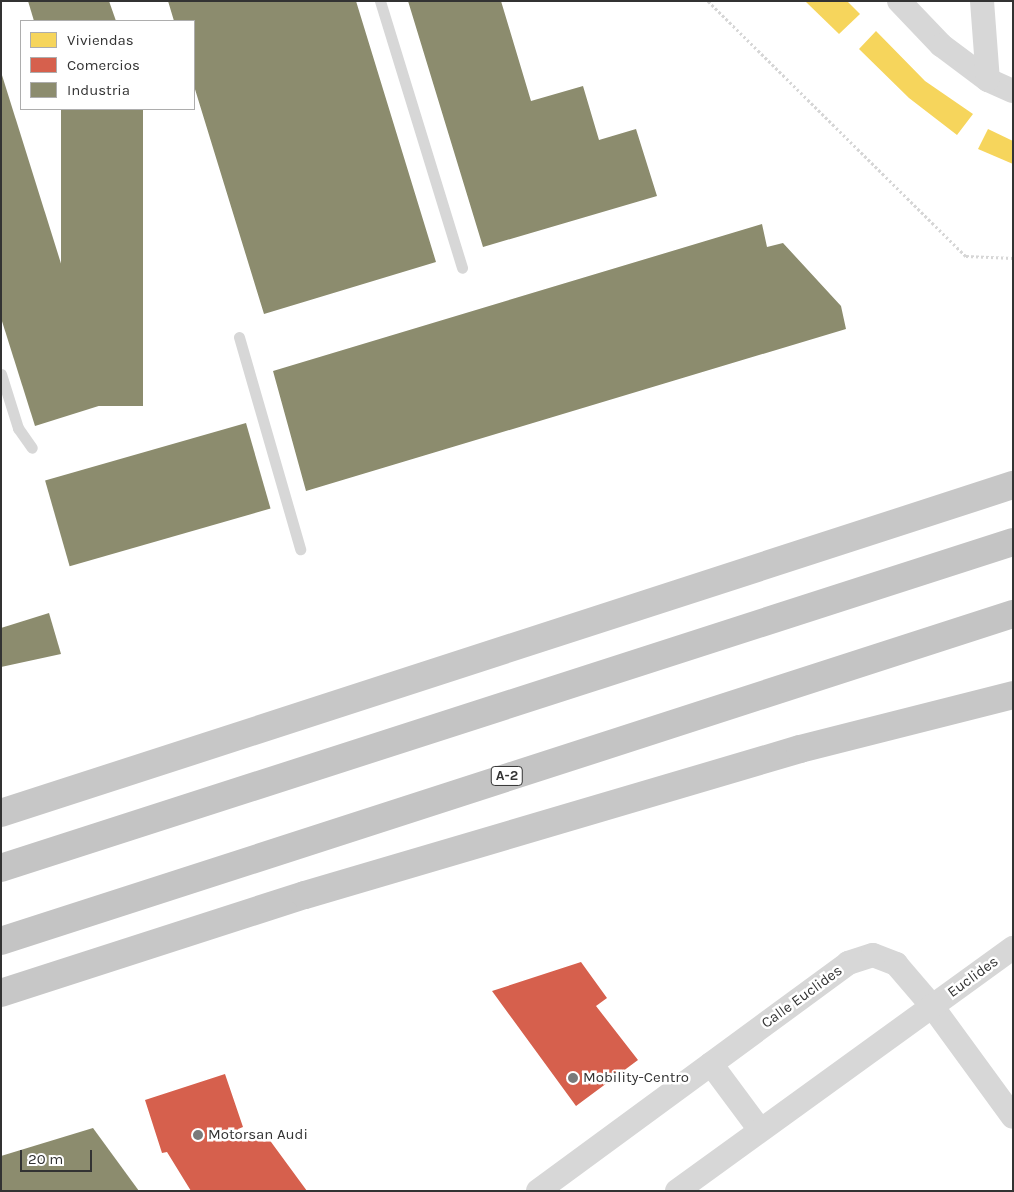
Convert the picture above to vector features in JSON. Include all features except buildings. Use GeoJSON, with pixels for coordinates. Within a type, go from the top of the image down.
{"type":"FeatureCollection","features":[{"type":"Feature","properties":{"kind":"highway"},"geometry":{"type":"LineString","coordinates":[[1,813],[1013,485]]}},
{"type":"Feature","properties":{"kind":"highway"},"geometry":{"type":"LineString","coordinates":[[1,868],[1013,542]]}},
{"type":"Feature","properties":{"kind":"highway","name":"A-2"},"geometry":{"type":"LineString","coordinates":[[1,941],[1013,614]]}},
{"type":"Feature","properties":{"kind":"highway"},"geometry":{"type":"LineString","coordinates":[[1,993],[305,895],[800,749],[1013,695]]}},
{"type":"Feature","properties":{"kind":"street"},"geometry":{"type":"LineString","coordinates":[[899,1],[941,45],[988,80],[1013,91]]}},
{"type":"Feature","properties":{"kind":"street"},"geometry":{"type":"LineString","coordinates":[[982,1],[988,80]]}},
{"type":"Feature","properties":{"kind":"street","name":"Euclides"},"geometry":{"type":"LineString","coordinates":[[932,1006],[1013,948]]}},
{"type":"Feature","properties":{"kind":"street","name":"Calle Euclides"},"geometry":{"type":"LineString","coordinates":[[538,1191],[848,963],[874,955],[896,964],[932,1006],[1013,1117]]}},
{"type":"Feature","properties":{"kind":"street"},"geometry":{"type":"LineString","coordinates":[[678,1191],[932,1006]]}},
{"type":"Feature","properties":{"kind":"street"},"geometry":{"type":"LineString","coordinates":[[711,1064],[760,1130]]}},
{"type":"Feature","properties":{"kind":"lane"},"geometry":{"type":"LineString","coordinates":[[380,1],[462,268]]}},
{"type":"Feature","properties":{"kind":"lane"},"geometry":{"type":"LineString","coordinates":[[238,337],[300,549]]}},
{"type":"Feature","properties":{"kind":"lane"},"geometry":{"type":"LineString","coordinates":[[1,374],[18,428],[32,448]]}},
{"type":"Feature","properties":{"kind":"path"},"geometry":{"type":"LineString","coordinates":[[708,1],[966,256],[1013,258]]}},
{"type":"Feature","properties":{"kind":"place","name":"Mobility-Centro"},"geometry":{"type":"Point","coordinates":[573,1078]}},
{"type":"Feature","properties":{"kind":"place","name":"Motorsan Audi"},"geometry":{"type":"Point","coordinates":[198,1135]}}]}
